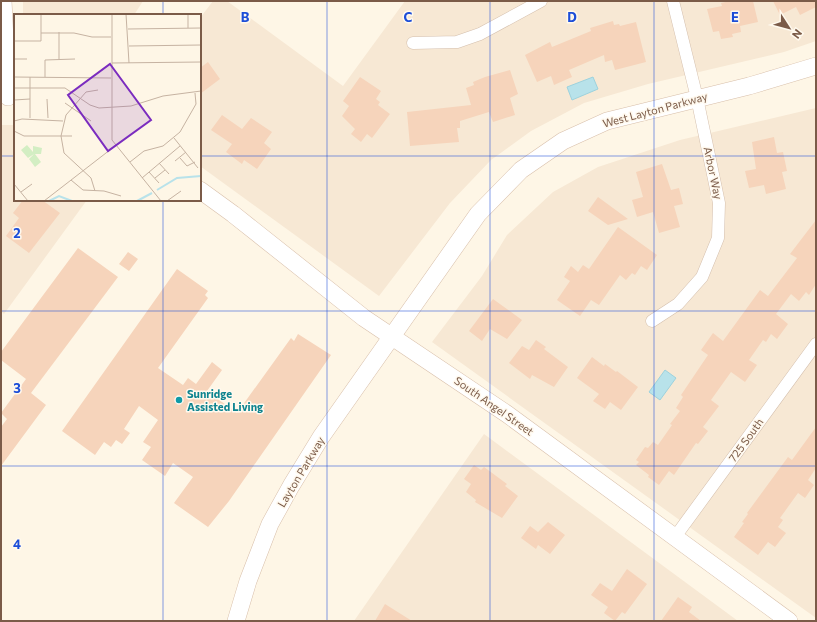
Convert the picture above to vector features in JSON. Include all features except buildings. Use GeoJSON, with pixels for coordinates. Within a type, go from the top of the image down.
{"type":"FeatureCollection","features":[{"type":"Feature","properties":{"kind":"main road"},"geometry":{"type":"LineString","coordinates":[[3,1],[8,97]]}},
{"type":"Feature","properties":{"kind":"main road","name":"West Layton Parkway"},"geometry":{"type":"LineString","coordinates":[[392,336],[478,214],[522,170],[562,141],[607,121],[749,86],[816,66]]}},
{"type":"Feature","properties":{"kind":"main road","name":"South Angel Street"},"geometry":{"type":"LineString","coordinates":[[201,191],[234,214],[364,318],[507,414],[676,536],[789,621]]}},
{"type":"Feature","properties":{"kind":"main road","name":"Layton Parkway"},"geometry":{"type":"LineString","coordinates":[[236,621],[265,537],[290,486],[321,438],[392,336]]}},
{"type":"Feature","properties":{"kind":"street"},"geometry":{"type":"LineString","coordinates":[[413,43],[457,42],[480,34],[541,1]]}},
{"type":"Feature","properties":{"kind":"street","name":"Arbor Way"},"geometry":{"type":"LineString","coordinates":[[652,322],[678,304],[702,277],[718,238],[719,203],[697,98],[673,1]]}},
{"type":"Feature","properties":{"kind":"street","name":"725 South"},"geometry":{"type":"LineString","coordinates":[[676,536],[816,344]]}},
{"type":"Feature","properties":{"kind":"shaded area"},"geometry":{"type":"Polygon","coordinates":[[[23,1],[143,1],[135,14],[23,14],[23,1]]]}},
{"type":"Feature","properties":{"kind":"shaded area"},"geometry":{"type":"Polygon","coordinates":[[[213,1],[227,1],[343,86],[405,1],[816,1],[816,41],[784,52],[648,84],[584,103],[531,131],[491,160],[450,203],[379,296],[201,167],[201,17],[213,1]]]}},
{"type":"Feature","properties":{"kind":"shaded area"},"geometry":{"type":"Polygon","coordinates":[[[816,108],[816,618],[432,342],[482,276],[507,235],[553,192],[598,167],[680,140],[816,108]]]}},
{"type":"Feature","properties":{"kind":"shaded area"},"geometry":{"type":"Polygon","coordinates":[[[1,125],[14,125],[14,201],[86,201],[4,314],[1,311],[1,125]]]}},
{"type":"Feature","properties":{"kind":"shaded area"},"geometry":{"type":"Polygon","coordinates":[[[484,434],[738,621],[354,621],[484,434]]]}},
{"type":"Feature","properties":{"kind":"water"},"geometry":{"type":"Polygon","coordinates":[[[593,77],[598,89],[572,100],[567,87],[593,77]]]}},
{"type":"Feature","properties":{"kind":"water"},"geometry":{"type":"Polygon","coordinates":[[[665,370],[676,378],[660,400],[649,392],[665,370]]]}},
{"type":"Feature","properties":{"kind":"place","name":"Sunridge Assisted Living"},"geometry":{"type":"Point","coordinates":[179,400]}}]}
